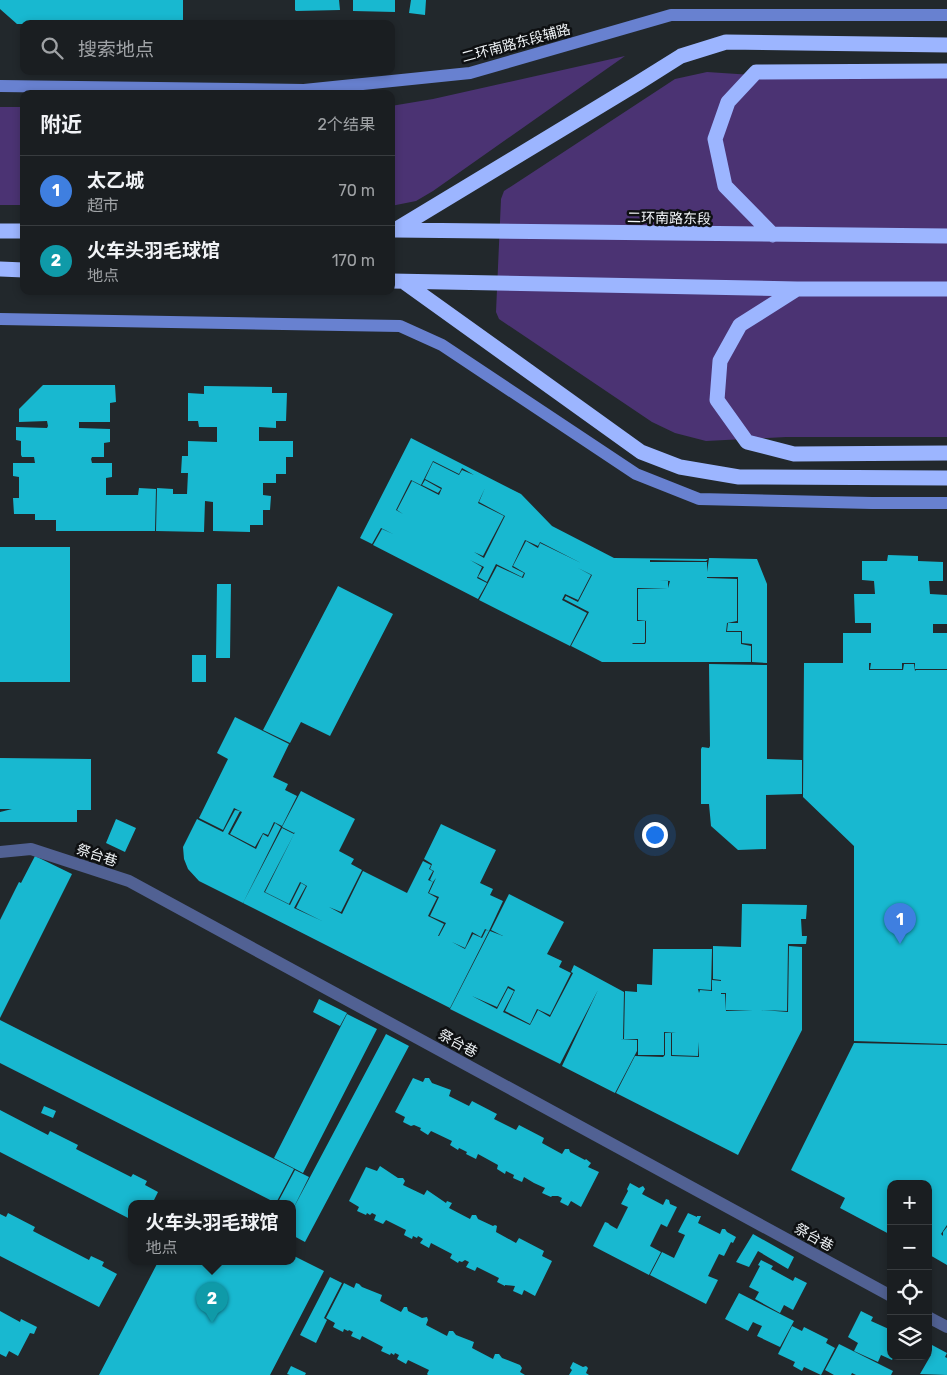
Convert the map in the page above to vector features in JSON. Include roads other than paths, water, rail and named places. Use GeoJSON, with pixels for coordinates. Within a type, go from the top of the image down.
{"type":"FeatureCollection","features":[{"type":"Feature","properties":{"kind":"highway"},"geometry":{"type":"LineString","coordinates":[[395,229],[681,56],[726,42],[947,45]]}},
{"type":"Feature","properties":{"kind":"highway"},"geometry":{"type":"LineString","coordinates":[[774,235],[725,186],[715,139],[728,102],[756,72],[947,71]]}},
{"type":"Feature","properties":{"kind":"highway","name":"二环南路东段"},"geometry":{"type":"LineString","coordinates":[[395,230],[947,236]]}},
{"type":"Feature","properties":{"kind":"highway"},"geometry":{"type":"LineString","coordinates":[[0,231],[20,231]]}},
{"type":"Feature","properties":{"kind":"highway"},"geometry":{"type":"LineString","coordinates":[[0,269],[20,270]]}},
{"type":"Feature","properties":{"kind":"highway"},"geometry":{"type":"LineString","coordinates":[[397,281],[797,289],[947,289]]}},
{"type":"Feature","properties":{"kind":"highway"},"geometry":{"type":"LineString","coordinates":[[397,281],[641,452],[680,467],[739,477],[947,478]]}},
{"type":"Feature","properties":{"kind":"highway"},"geometry":{"type":"LineString","coordinates":[[797,289],[740,325],[720,361],[717,400],[747,442],[794,454],[947,453]]}},
{"type":"Feature","properties":{"kind":"main road","name":"二环南路东段辅路"},"geometry":{"type":"LineString","coordinates":[[0,86],[304,90],[470,73],[671,15],[947,15]]}},
{"type":"Feature","properties":{"kind":"main road"},"geometry":{"type":"LineString","coordinates":[[0,319],[400,326],[442,344],[636,474],[699,499],[947,503]]}},
{"type":"Feature","properties":{"kind":"street","name":"祭台巷"},"geometry":{"type":"LineString","coordinates":[[0,852],[32,849],[129,881],[887,1294]]}},
{"type":"Feature","properties":{"kind":"street"},"geometry":{"type":"LineString","coordinates":[[932,1319],[947,1327]]}},
{"type":"Feature","properties":{"kind":"place","name":"太乙城"},"geometry":{"type":"Point","coordinates":[900,944]}},
{"type":"Feature","properties":{"kind":"place","name":"火车头羽毛球馆"},"geometry":{"type":"Point","coordinates":[212,1323]}}]}
